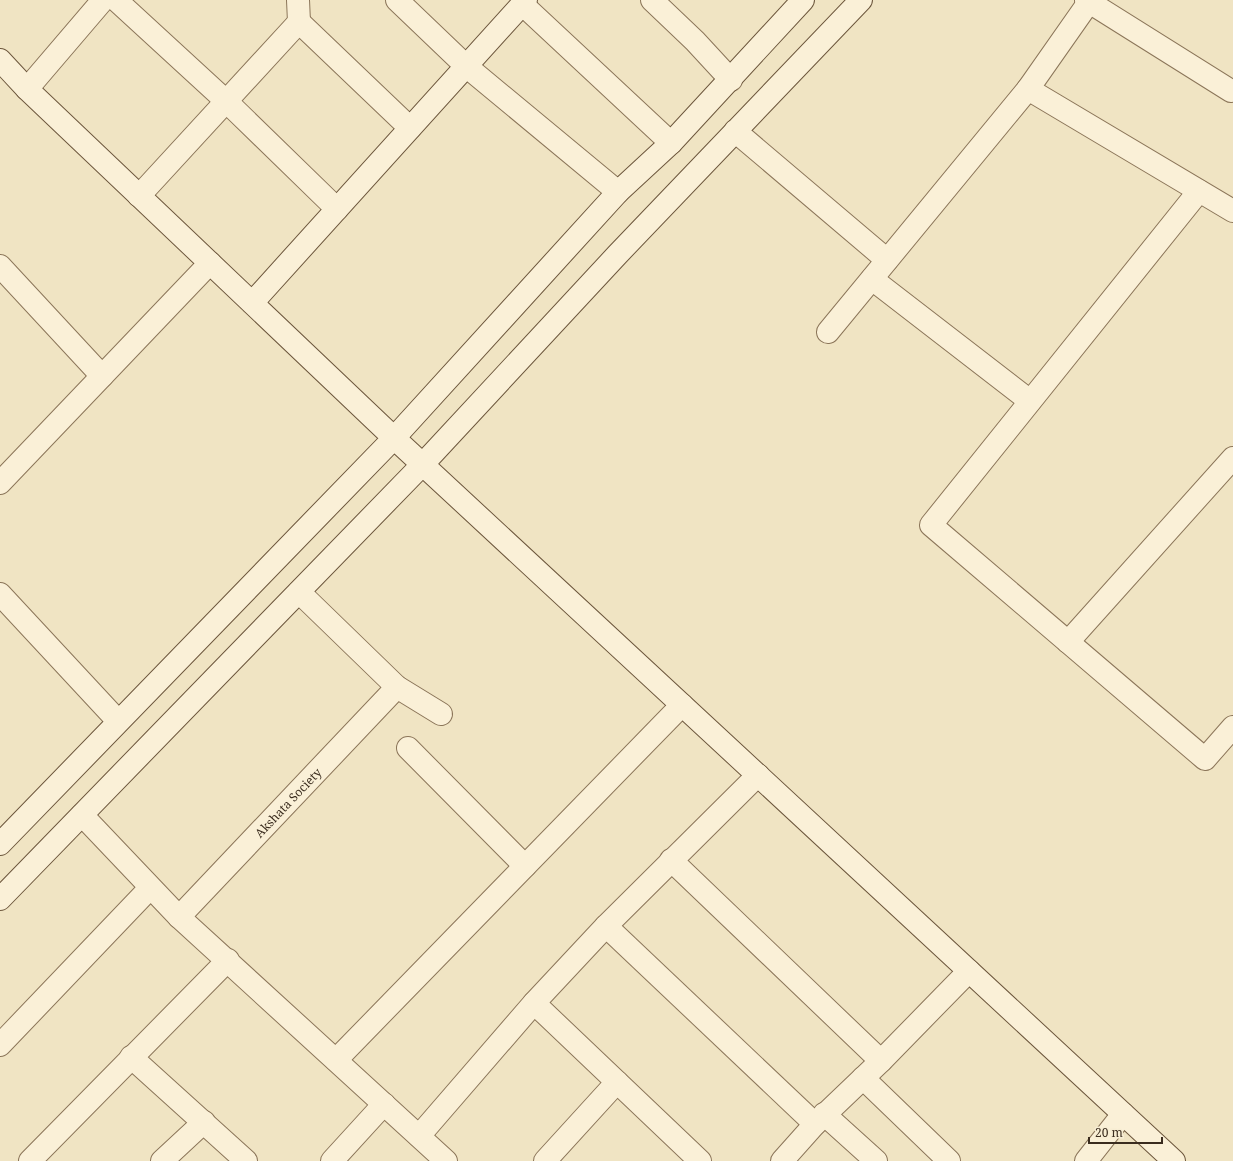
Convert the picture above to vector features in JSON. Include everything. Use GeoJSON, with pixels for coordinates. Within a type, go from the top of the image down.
{"type":"FeatureCollection","features":[{"type":"Feature","properties":{"kind":"street"},"geometry":{"type":"LineString","coordinates":[[27,88],[103,0]]}},
{"type":"Feature","properties":{"kind":"street"},"geometry":{"type":"LineString","coordinates":[[116,0],[226,102],[337,209]]}},
{"type":"Feature","properties":{"kind":"street"},"geometry":{"type":"LineString","coordinates":[[298,0],[299,22],[410,128]]}},
{"type":"Feature","properties":{"kind":"street"},"geometry":{"type":"LineString","coordinates":[[396,0],[466,66],[618,192]]}},
{"type":"Feature","properties":{"kind":"street"},"geometry":{"type":"LineString","coordinates":[[652,0],[695,41],[731,80]]}},
{"type":"Feature","properties":{"kind":"street"},"geometry":{"type":"LineString","coordinates":[[0,900],[422,464],[617,255],[861,0]]}},
{"type":"Feature","properties":{"kind":"street"},"geometry":{"type":"LineString","coordinates":[[0,844],[394,438],[618,192],[671,143],[731,80],[799,1]]}},
{"type":"Feature","properties":{"kind":"street"},"geometry":{"type":"LineString","coordinates":[[828,332],[1028,89],[1088,1],[1231,91]]}},
{"type":"Feature","properties":{"kind":"street"},"geometry":{"type":"LineString","coordinates":[[252,303],[524,2],[671,143]]}},
{"type":"Feature","properties":{"kind":"street"},"geometry":{"type":"LineString","coordinates":[[139,196],[299,22]]}},
{"type":"Feature","properties":{"kind":"street"},"geometry":{"type":"LineString","coordinates":[[0,60],[139,196],[394,438],[1174,1161]]}},
{"type":"Feature","properties":{"kind":"street"},"geometry":{"type":"LineString","coordinates":[[1028,89],[1233,211]]}},
{"type":"Feature","properties":{"kind":"street"},"geometry":{"type":"LineString","coordinates":[[735,131],[887,260]]}},
{"type":"Feature","properties":{"kind":"street"},"geometry":{"type":"LineString","coordinates":[[1199,191],[931,525],[1205,759],[1233,727]]}},
{"type":"Feature","properties":{"kind":"street"},"geometry":{"type":"LineString","coordinates":[[0,483],[210,263]]}},
{"type":"Feature","properties":{"kind":"street"},"geometry":{"type":"LineString","coordinates":[[0,266],[102,376]]}},
{"type":"Feature","properties":{"kind":"street"},"geometry":{"type":"LineString","coordinates":[[872,279],[1030,401]]}},
{"type":"Feature","properties":{"kind":"street"},"geometry":{"type":"LineString","coordinates":[[1068,642],[1233,458]]}},
{"type":"Feature","properties":{"kind":"street"},"geometry":{"type":"LineString","coordinates":[[299,592],[397,687],[441,714]]}},
{"type":"Feature","properties":{"kind":"street"},"geometry":{"type":"LineString","coordinates":[[0,594],[118,721]]}},
{"type":"Feature","properties":{"kind":"street","name":"Akshata Society"},"geometry":{"type":"LineString","coordinates":[[179,916],[397,687]]}},
{"type":"Feature","properties":{"kind":"street"},"geometry":{"type":"LineString","coordinates":[[336,1060],[682,705]]}},
{"type":"Feature","properties":{"kind":"street"},"geometry":{"type":"LineString","coordinates":[[408,748],[525,866]]}},
{"type":"Feature","properties":{"kind":"street"},"geometry":{"type":"LineString","coordinates":[[419,1136],[534,1003],[606,926],[758,775]]}},
{"type":"Feature","properties":{"kind":"street"},"geometry":{"type":"LineString","coordinates":[[82,815],[150,888],[179,916],[446,1161]]}},
{"type":"Feature","properties":{"kind":"street"},"geometry":{"type":"LineString","coordinates":[[671,860],[881,1061]]}},
{"type":"Feature","properties":{"kind":"street"},"geometry":{"type":"LineString","coordinates":[[0,1045],[150,888]]}},
{"type":"Feature","properties":{"kind":"street"},"geometry":{"type":"LineString","coordinates":[[606,926],[819,1119],[876,1161]]}},
{"type":"Feature","properties":{"kind":"street"},"geometry":{"type":"LineString","coordinates":[[30,1161],[228,960]]}},
{"type":"Feature","properties":{"kind":"street"},"geometry":{"type":"LineString","coordinates":[[782,1161],[819,1119],[881,1061],[969,971]]}},
{"type":"Feature","properties":{"kind":"street"},"geometry":{"type":"LineString","coordinates":[[534,1003],[700,1161]]}},
{"type":"Feature","properties":{"kind":"street"},"geometry":{"type":"LineString","coordinates":[[131,1057],[246,1161]]}},
{"type":"Feature","properties":{"kind":"street"},"geometry":{"type":"LineString","coordinates":[[863,1078],[949,1161]]}},
{"type":"Feature","properties":{"kind":"street"},"geometry":{"type":"LineString","coordinates":[[545,1161],[617,1082]]}},
{"type":"Feature","properties":{"kind":"street"},"geometry":{"type":"LineString","coordinates":[[332,1161],[384,1104]]}},
{"type":"Feature","properties":{"kind":"street"},"geometry":{"type":"LineString","coordinates":[[1086,1161],[1123,1114]]}},
{"type":"Feature","properties":{"kind":"street"},"geometry":{"type":"LineString","coordinates":[[162,1161],[204,1122]]}}]}
